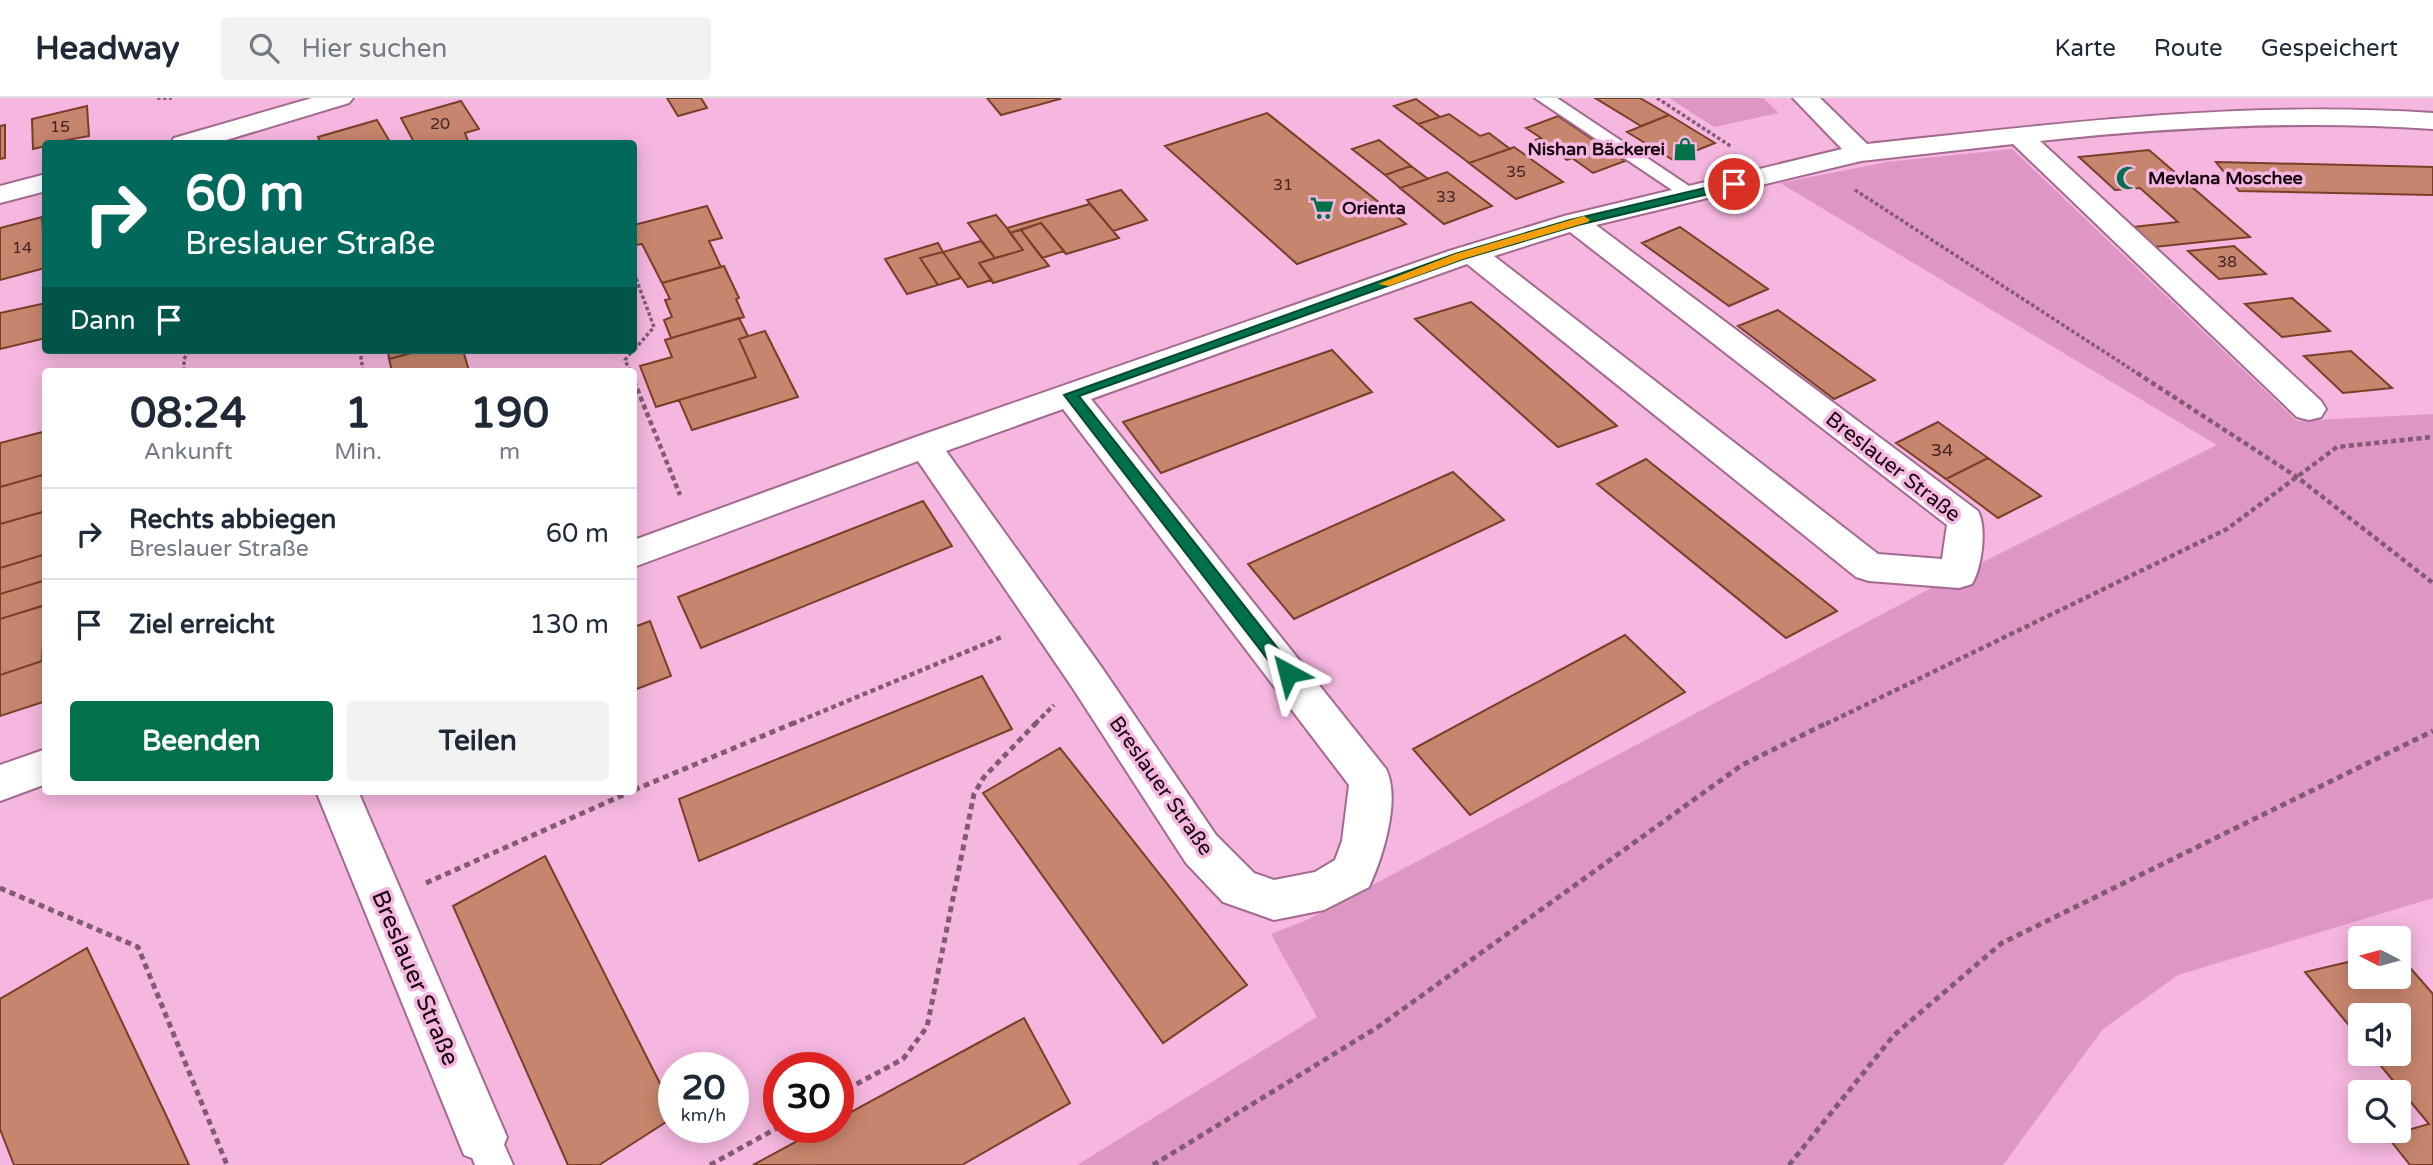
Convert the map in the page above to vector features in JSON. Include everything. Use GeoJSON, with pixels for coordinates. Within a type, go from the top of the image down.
{"type":"FeatureCollection","features":[{"type":"Feature","properties":{"kind":"street"},"geometry":{"type":"LineString","coordinates":[[197,140],[340,98]]}},
{"type":"Feature","properties":{"kind":"street"},"geometry":{"type":"LineString","coordinates":[[1806,98],[1861,153]]}},
{"type":"Feature","properties":{"kind":"street"},"geometry":{"type":"LineString","coordinates":[[637,553],[925,446],[1473,254],[1574,222],[1861,153],[2017,134],[2263,118],[2374,117],[2433,121]]}},
{"type":"Feature","properties":{"kind":"street"},"geometry":{"type":"LineString","coordinates":[[2017,134],[2309,409]]}},
{"type":"Feature","properties":{"kind":"street"},"geometry":{"type":"LineString","coordinates":[[0,195],[42,183]]}},
{"type":"Feature","properties":{"kind":"street","name":"Breslauer Straße"},"geometry":{"type":"LineString","coordinates":[[1473,254],[1870,567],[1959,574],[1965,520],[1574,222]]}},
{"type":"Feature","properties":{"kind":"street","name":"Breslauer Straße"},"geometry":{"type":"LineString","coordinates":[[925,446],[1086,676],[1201,849],[1239,888],[1274,900],[1324,890],[1353,873],[1364,841],[1371,781],[1070,395]]}},
{"type":"Feature","properties":{"kind":"street"},"geometry":{"type":"LineString","coordinates":[[0,782],[42,767]]}},
{"type":"Feature","properties":{"kind":"street","name":"Breslauer Straße"},"geometry":{"type":"LineString","coordinates":[[339,795],[488,1151]]}},
{"type":"Feature","properties":{"kind":"lane"},"geometry":{"type":"LineString","coordinates":[[1544,98],[1692,194]]}},
{"type":"Feature","properties":{"kind":"path"},"geometry":{"type":"LineString","coordinates":[[157,98],[172,98]]}},
{"type":"Feature","properties":{"kind":"path"},"geometry":{"type":"LineString","coordinates":[[1657,98],[1773,175]]}},
{"type":"Feature","properties":{"kind":"path"},"geometry":{"type":"LineString","coordinates":[[1816,165],[2297,477],[2433,583]]}},
{"type":"Feature","properties":{"kind":"path"},"geometry":{"type":"LineString","coordinates":[[637,281],[654,327],[637,346]]}},
{"type":"Feature","properties":{"kind":"path"},"geometry":{"type":"LineString","coordinates":[[637,388],[695,531]]}},
{"type":"Feature","properties":{"kind":"path"},"geometry":{"type":"LineString","coordinates":[[1153,1165],[1378,1027],[1742,765],[2227,529],[2337,447],[2433,437]]}},
{"type":"Feature","properties":{"kind":"path"},"geometry":{"type":"LineString","coordinates":[[637,789],[1046,619]]}},
{"type":"Feature","properties":{"kind":"path"},"geometry":{"type":"LineString","coordinates":[[854,1085],[903,1059],[927,1027],[974,794],[984,777],[1086,676]]}},
{"type":"Feature","properties":{"kind":"path"},"geometry":{"type":"LineString","coordinates":[[1789,1165],[1894,1035],[2002,943],[2433,731]]}},
{"type":"Feature","properties":{"kind":"path"},"geometry":{"type":"LineString","coordinates":[[383,902],[624,795]]}},
{"type":"Feature","properties":{"kind":"path"},"geometry":{"type":"LineString","coordinates":[[0,888],[138,947],[227,1165]]}},
{"type":"Feature","properties":{"kind":"path"},"geometry":{"type":"LineString","coordinates":[[710,1165],[763,1136]]}},
{"type":"Feature","properties":{"kind":"shaded area"},"geometry":{"type":"Polygon","coordinates":[[[1669,98],[1763,98],[1779,113],[1714,127],[1669,98]]]}},
{"type":"Feature","properties":{"kind":"shaded area"},"geometry":{"type":"Polygon","coordinates":[[[2012,149],[2297,421],[2433,414],[2433,898],[2178,975],[2103,1029],[2003,1165],[1077,1165],[1317,1017],[1271,934],[1307,920],[1935,586],[2217,445],[1780,183],[1887,162],[2012,149]]]}},
{"type":"Feature","properties":{"kind":"building"},"geometry":{"type":"Polygon","coordinates":[[[667,98],[701,98],[707,108],[678,116],[667,98]]]}},
{"type":"Feature","properties":{"kind":"building"},"geometry":{"type":"Polygon","coordinates":[[[987,98],[1059,98],[1060,99],[1001,115],[987,98]]]}},
{"type":"Feature","properties":{"kind":"building"},"geometry":{"type":"Polygon","coordinates":[[[1595,98],[1640,98],[1669,115],[1641,126],[1595,98]]]}},
{"type":"Feature","properties":{"kind":"building"},"geometry":{"type":"Polygon","coordinates":[[[1416,99],[1440,117],[1418,124],[1394,106],[1416,99]]]}},
{"type":"Feature","properties":{"kind":"building"},"geometry":{"type":"Polygon","coordinates":[[[461,101],[479,129],[465,133],[468,140],[413,140],[401,118],[461,101]]]}},
{"type":"Feature","properties":{"kind":"building"},"geometry":{"type":"Polygon","coordinates":[[[87,106],[89,136],[68,140],[42,140],[42,147],[33,149],[32,119],[87,106]]]}},
{"type":"Feature","properties":{"kind":"building"},"geometry":{"type":"Polygon","coordinates":[[[1267,113],[1406,224],[1297,264],[1165,146],[1267,113]]]}},
{"type":"Feature","properties":{"kind":"building"},"geometry":{"type":"Polygon","coordinates":[[[1449,114],[1480,136],[1489,133],[1510,149],[1469,163],[1418,124],[1449,114]]]}},
{"type":"Feature","properties":{"kind":"building"},"geometry":{"type":"Polygon","coordinates":[[[1669,115],[1715,143],[1673,160],[1627,132],[1669,115]]]}},
{"type":"Feature","properties":{"kind":"building"},"geometry":{"type":"Polygon","coordinates":[[[1558,116],[1625,161],[1593,173],[1572,158],[1567,160],[1536,140],[1541,138],[1526,128],[1558,116]]]}},
{"type":"Feature","properties":{"kind":"building"},"geometry":{"type":"Polygon","coordinates":[[[377,120],[389,140],[319,140],[318,137],[377,120]]]}},
{"type":"Feature","properties":{"kind":"building"},"geometry":{"type":"Polygon","coordinates":[[[5,125],[5,158],[0,159],[0,126],[5,125]]]}},
{"type":"Feature","properties":{"kind":"building"},"geometry":{"type":"Polygon","coordinates":[[[1379,140],[1411,166],[1385,175],[1352,149],[1379,140]]]}},
{"type":"Feature","properties":{"kind":"building"},"geometry":{"type":"Polygon","coordinates":[[[1514,147],[1563,182],[1516,199],[1469,163],[1514,147]]]}},
{"type":"Feature","properties":{"kind":"building"},"geometry":{"type":"Polygon","coordinates":[[[2149,150],[2250,237],[2154,247],[2133,227],[2178,222],[2140,188],[2115,190],[2079,157],[2149,150]]]}},
{"type":"Feature","properties":{"kind":"building"},"geometry":{"type":"Polygon","coordinates":[[[2216,162],[2433,167],[2433,195],[2239,191],[2216,162]]]}},
{"type":"Feature","properties":{"kind":"building"},"geometry":{"type":"Polygon","coordinates":[[[1411,166],[1428,179],[1400,188],[1385,175],[1411,166]]]}},
{"type":"Feature","properties":{"kind":"building"},"geometry":{"type":"Polygon","coordinates":[[[1447,172],[1492,206],[1444,224],[1400,188],[1447,172]]]}},
{"type":"Feature","properties":{"kind":"building"},"geometry":{"type":"Polygon","coordinates":[[[1121,190],[1147,220],[1113,231],[1087,200],[1121,190]]]}},
{"type":"Feature","properties":{"kind":"building"},"geometry":{"type":"Polygon","coordinates":[[[1090,204],[1119,238],[1066,254],[1041,223],[1010,233],[1007,228],[1090,204]]]}},
{"type":"Feature","properties":{"kind":"building"},"geometry":{"type":"Polygon","coordinates":[[[707,206],[722,238],[709,241],[721,267],[662,283],[642,244],[637,245],[637,224],[707,206]]]}},
{"type":"Feature","properties":{"kind":"building"},"geometry":{"type":"Polygon","coordinates":[[[996,215],[1023,250],[995,258],[968,223],[996,215]]]}},
{"type":"Feature","properties":{"kind":"building"},"geometry":{"type":"Polygon","coordinates":[[[42,217],[42,269],[0,280],[0,228],[42,217]]]}},
{"type":"Feature","properties":{"kind":"building"},"geometry":{"type":"Polygon","coordinates":[[[1041,223],[1064,251],[1042,258],[1021,230],[1041,223]]]}},
{"type":"Feature","properties":{"kind":"building"},"geometry":{"type":"Polygon","coordinates":[[[1680,227],[1768,289],[1729,306],[1642,243],[1680,227]]]}},
{"type":"Feature","properties":{"kind":"building"},"geometry":{"type":"Polygon","coordinates":[[[1021,230],[1049,266],[993,283],[979,263],[1023,250],[1010,233],[1021,230]]]}},
{"type":"Feature","properties":{"kind":"building"},"geometry":{"type":"Polygon","coordinates":[[[981,241],[995,258],[979,263],[992,280],[968,287],[943,252],[981,241]]]}},
{"type":"Feature","properties":{"kind":"building"},"geometry":{"type":"Polygon","coordinates":[[[938,243],[943,252],[920,258],[938,285],[907,294],[885,259],[938,243]]]}},
{"type":"Feature","properties":{"kind":"building"},"geometry":{"type":"Polygon","coordinates":[[[2234,246],[2266,274],[2219,279],[2188,251],[2234,246]]]}},
{"type":"Feature","properties":{"kind":"building"},"geometry":{"type":"Polygon","coordinates":[[[943,252],[961,278],[938,285],[920,258],[943,252]]]}},
{"type":"Feature","properties":{"kind":"building"},"geometry":{"type":"Polygon","coordinates":[[[724,266],[739,298],[736,299],[744,317],[671,338],[664,320],[672,317],[665,300],[670,299],[662,283],[724,266]]]}},
{"type":"Feature","properties":{"kind":"building"},"geometry":{"type":"Polygon","coordinates":[[[2292,298],[2330,331],[2282,337],[2245,304],[2292,298]]]}},
{"type":"Feature","properties":{"kind":"building"},"geometry":{"type":"Polygon","coordinates":[[[1471,302],[1617,426],[1558,447],[1415,319],[1471,302]]]}},
{"type":"Feature","properties":{"kind":"building"},"geometry":{"type":"Polygon","coordinates":[[[42,304],[42,339],[0,349],[0,313],[42,304]]]}},
{"type":"Feature","properties":{"kind":"building"},"geometry":{"type":"Polygon","coordinates":[[[1778,310],[1875,380],[1834,399],[1738,326],[1778,310]]]}},
{"type":"Feature","properties":{"kind":"building"},"geometry":{"type":"Polygon","coordinates":[[[739,318],[748,336],[739,339],[756,377],[656,407],[640,366],[672,357],[665,340],[739,318]]]}},
{"type":"Feature","properties":{"kind":"building"},"geometry":{"type":"Polygon","coordinates":[[[765,331],[798,397],[692,430],[679,400],[756,377],[739,339],[765,331]]]}},
{"type":"Feature","properties":{"kind":"building"},"geometry":{"type":"Polygon","coordinates":[[[1332,350],[1372,392],[1161,473],[1123,422],[1332,350]]]}},
{"type":"Feature","properties":{"kind":"building"},"geometry":{"type":"Polygon","coordinates":[[[2351,351],[2392,388],[2343,393],[2304,356],[2351,351]]]}},
{"type":"Feature","properties":{"kind":"building"},"geometry":{"type":"Polygon","coordinates":[[[388,354],[408,354],[389,359],[388,354]]]}},
{"type":"Feature","properties":{"kind":"building"},"geometry":{"type":"Polygon","coordinates":[[[408,354],[464,354],[468,368],[391,368],[389,359],[408,354]]]}},
{"type":"Feature","properties":{"kind":"building"},"geometry":{"type":"Polygon","coordinates":[[[1938,422],[1988,458],[1946,479],[1896,443],[1938,422]]]}},
{"type":"Feature","properties":{"kind":"building"},"geometry":{"type":"Polygon","coordinates":[[[42,432],[42,475],[0,487],[0,443],[42,432]]]}},
{"type":"Feature","properties":{"kind":"building"},"geometry":{"type":"Polygon","coordinates":[[[1988,458],[2041,496],[1998,518],[1946,479],[1988,458]]]}},
{"type":"Feature","properties":{"kind":"building"},"geometry":{"type":"Polygon","coordinates":[[[1646,459],[1837,611],[1786,638],[1597,484],[1646,459]]]}},
{"type":"Feature","properties":{"kind":"building"},"geometry":{"type":"Polygon","coordinates":[[[1453,472],[1504,520],[1294,619],[1248,564],[1453,472]]]}},
{"type":"Feature","properties":{"kind":"building"},"geometry":{"type":"Polygon","coordinates":[[[42,475],[42,512],[0,524],[0,487],[42,475]]]}},
{"type":"Feature","properties":{"kind":"building"},"geometry":{"type":"Polygon","coordinates":[[[923,501],[952,546],[701,648],[678,597],[923,501]]]}},
{"type":"Feature","properties":{"kind":"building"},"geometry":{"type":"Polygon","coordinates":[[[42,512],[42,555],[0,568],[0,524],[42,512]]]}},
{"type":"Feature","properties":{"kind":"building"},"geometry":{"type":"Polygon","coordinates":[[[42,555],[42,581],[0,594],[0,568],[42,555]]]}},
{"type":"Feature","properties":{"kind":"building"},"geometry":{"type":"Polygon","coordinates":[[[42,581],[42,606],[0,619],[0,594],[42,581]]]}},
{"type":"Feature","properties":{"kind":"building"},"geometry":{"type":"Polygon","coordinates":[[[42,606],[42,661],[0,675],[0,619],[42,606]]]}},
{"type":"Feature","properties":{"kind":"building"},"geometry":{"type":"Polygon","coordinates":[[[650,621],[671,676],[637,689],[637,626],[650,621]]]}},
{"type":"Feature","properties":{"kind":"building"},"geometry":{"type":"Polygon","coordinates":[[[1625,635],[1685,692],[1470,815],[1413,749],[1625,635]]]}},
{"type":"Feature","properties":{"kind":"building"},"geometry":{"type":"Polygon","coordinates":[[[42,661],[42,702],[0,716],[0,675],[42,661]]]}},
{"type":"Feature","properties":{"kind":"building"},"geometry":{"type":"Polygon","coordinates":[[[982,676],[1012,729],[699,861],[679,799],[982,676]]]}},
{"type":"Feature","properties":{"kind":"building"},"geometry":{"type":"Polygon","coordinates":[[[1060,748],[1247,985],[1163,1043],[983,793],[1060,748]]]}},
{"type":"Feature","properties":{"kind":"building"},"geometry":{"type":"Polygon","coordinates":[[[545,856],[658,1079],[658,1127],[599,1165],[568,1165],[453,906],[545,856]]]}},
{"type":"Feature","properties":{"kind":"building"},"geometry":{"type":"Polygon","coordinates":[[[87,948],[189,1165],[14,1165],[0,1129],[0,999],[87,948]]]}},
{"type":"Feature","properties":{"kind":"building"},"geometry":{"type":"Polygon","coordinates":[[[2348,962],[2348,989],[2412,989],[2412,970],[2433,994],[2433,1165],[2410,1165],[2393,1143],[2411,1143],[2411,1129],[2429,1124],[2411,1102],[2411,1080],[2393,1080],[2381,1066],[2411,1066],[2411,1003],[2348,1003],[2348,1024],[2305,972],[2348,962]]]}},
{"type":"Feature","properties":{"kind":"building"},"geometry":{"type":"Polygon","coordinates":[[[1024,1018],[1070,1103],[962,1165],[753,1165],[794,1143],[854,1143],[854,1110],[1024,1018]]]}},
{"type":"Feature","properties":{"kind":"slow traffic"},"geometry":{"type":"LineString","coordinates":[[1384,284],[1459,257],[1584,220]]}},
{"type":"Feature","properties":{"kind":"place","name":"Nishan Bäckerei"},"geometry":{"type":"Point","coordinates":[1685,149]}},
{"type":"Feature","properties":{"kind":"place","name":"Mevlana Moschee"},"geometry":{"type":"Point","coordinates":[2128,178]}},
{"type":"Feature","properties":{"kind":"place","name":"Orienta"},"geometry":{"type":"Point","coordinates":[1322,208]}},
{"type":"Feature","properties":{"kind":"route"},"geometry":{"type":"LineString","coordinates":[[1288,673],[1070,395],[1459,257],[1574,222],[1734,184]]}}]}
